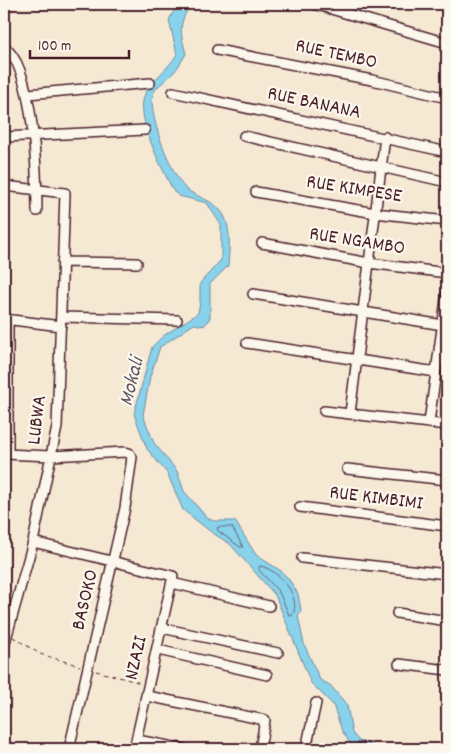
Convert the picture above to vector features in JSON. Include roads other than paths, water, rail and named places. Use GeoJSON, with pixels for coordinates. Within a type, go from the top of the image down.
{"type":"FeatureCollection","features":[{"type":"Feature","properties":{"kind":"street"},"geometry":{"type":"LineString","coordinates":[[314,4],[447,43]]}},
{"type":"Feature","properties":{"kind":"street"},"geometry":{"type":"LineString","coordinates":[[4,46],[11,52],[28,94],[37,190],[37,211]]}},
{"type":"Feature","properties":{"kind":"street","name":"RUE TEMBO"},"geometry":{"type":"LineString","coordinates":[[217,50],[354,76],[447,98]]}},
{"type":"Feature","properties":{"kind":"street"},"geometry":{"type":"LineString","coordinates":[[28,94],[150,83]]}},
{"type":"Feature","properties":{"kind":"street","name":"RUE BANANA"},"geometry":{"type":"LineString","coordinates":[[173,92],[447,152]]}},
{"type":"Feature","properties":{"kind":"street"},"geometry":{"type":"LineString","coordinates":[[4,138],[145,130]]}},
{"type":"Feature","properties":{"kind":"street"},"geometry":{"type":"LineString","coordinates":[[244,136],[380,165],[447,182]]}},
{"type":"Feature","properties":{"kind":"street"},"geometry":{"type":"LineString","coordinates":[[350,413],[385,137]]}},
{"type":"Feature","properties":{"kind":"street"},"geometry":{"type":"LineString","coordinates":[[4,186],[37,190]]}},
{"type":"Feature","properties":{"kind":"street","name":"LUBWA"},"geometry":{"type":"LineString","coordinates":[[4,646],[33,542],[58,413],[62,321],[64,192],[37,190]]}},
{"type":"Feature","properties":{"kind":"street","name":"RUE KIMPESE"},"geometry":{"type":"LineString","coordinates":[[256,192],[375,213],[447,221]]}},
{"type":"Feature","properties":{"kind":"street","name":"RUE NGAMBO"},"geometry":{"type":"LineString","coordinates":[[262,243],[369,263],[447,273]]}},
{"type":"Feature","properties":{"kind":"street"},"geometry":{"type":"LineString","coordinates":[[62,262],[136,263]]}},
{"type":"Feature","properties":{"kind":"street"},"geometry":{"type":"LineString","coordinates":[[429,422],[447,292]]}},
{"type":"Feature","properties":{"kind":"street"},"geometry":{"type":"LineString","coordinates":[[253,294],[362,314],[442,325]]}},
{"type":"Feature","properties":{"kind":"street"},"geometry":{"type":"LineString","coordinates":[[51,456],[6,454],[6,319],[62,321],[176,320]]}},
{"type":"Feature","properties":{"kind":"street"},"geometry":{"type":"LineString","coordinates":[[247,343],[436,372]]}},
{"type":"Feature","properties":{"kind":"street"},"geometry":{"type":"LineString","coordinates":[[324,411],[447,424]]}},
{"type":"Feature","properties":{"kind":"street","name":"BASOKO"},"geometry":{"type":"LineString","coordinates":[[51,456],[125,452],[129,453],[132,457],[125,508],[69,749]]}},
{"type":"Feature","properties":{"kind":"street"},"geometry":{"type":"LineString","coordinates":[[347,469],[447,480]]}},
{"type":"Feature","properties":{"kind":"street","name":"RUE KIMBIMI"},"geometry":{"type":"LineString","coordinates":[[300,507],[447,526]]}},
{"type":"Feature","properties":{"kind":"street"},"geometry":{"type":"LineString","coordinates":[[33,542],[113,562],[269,606]]}},
{"type":"Feature","properties":{"kind":"street"},"geometry":{"type":"LineString","coordinates":[[302,558],[447,574]]}},
{"type":"Feature","properties":{"kind":"street","name":"NZAZI"},"geometry":{"type":"LineString","coordinates":[[134,749],[158,650],[172,579]]}},
{"type":"Feature","properties":{"kind":"street"},"geometry":{"type":"LineString","coordinates":[[397,613],[447,621]]}},
{"type":"Feature","properties":{"kind":"street"},"geometry":{"type":"LineString","coordinates":[[162,628],[278,653]]}},
{"type":"Feature","properties":{"kind":"street"},"geometry":{"type":"LineString","coordinates":[[158,650],[267,675]]}},
{"type":"Feature","properties":{"kind":"street"},"geometry":{"type":"LineString","coordinates":[[399,664],[447,670]]}},
{"type":"Feature","properties":{"kind":"street"},"geometry":{"type":"LineString","coordinates":[[147,696],[264,720],[266,722],[260,749]]}},
{"type":"Feature","properties":{"kind":"street"},"geometry":{"type":"LineString","coordinates":[[306,749],[316,703]]}},
{"type":"Feature","properties":{"kind":"street"},"geometry":{"type":"LineString","coordinates":[[137,740],[184,749]]}},
{"type":"Feature","properties":{"kind":"water"},"geometry":{"type":"Polygon","coordinates":[[[178,4],[191,4],[181,28],[186,54],[175,71],[154,92],[152,101],[153,113],[161,142],[180,181],[189,191],[215,205],[226,220],[229,233],[228,266],[210,284],[210,318],[204,326],[194,324],[160,347],[150,377],[143,415],[154,443],[177,471],[184,491],[207,518],[214,521],[235,521],[256,555],[281,571],[290,581],[298,594],[301,610],[298,616],[304,644],[320,680],[330,685],[347,705],[352,733],[359,741],[383,749],[354,749],[342,731],[333,705],[311,683],[275,595],[230,544],[183,510],[167,473],[147,449],[134,414],[152,347],[163,336],[198,313],[200,283],[221,260],[221,225],[207,203],[179,196],[174,192],[151,143],[143,116],[145,94],[177,54],[169,20],[178,4]]]}},
{"type":"Feature","properties":{"kind":"water label","name":"Mokali"},"geometry":{"type":"Point","coordinates":[133,382]}}]}
